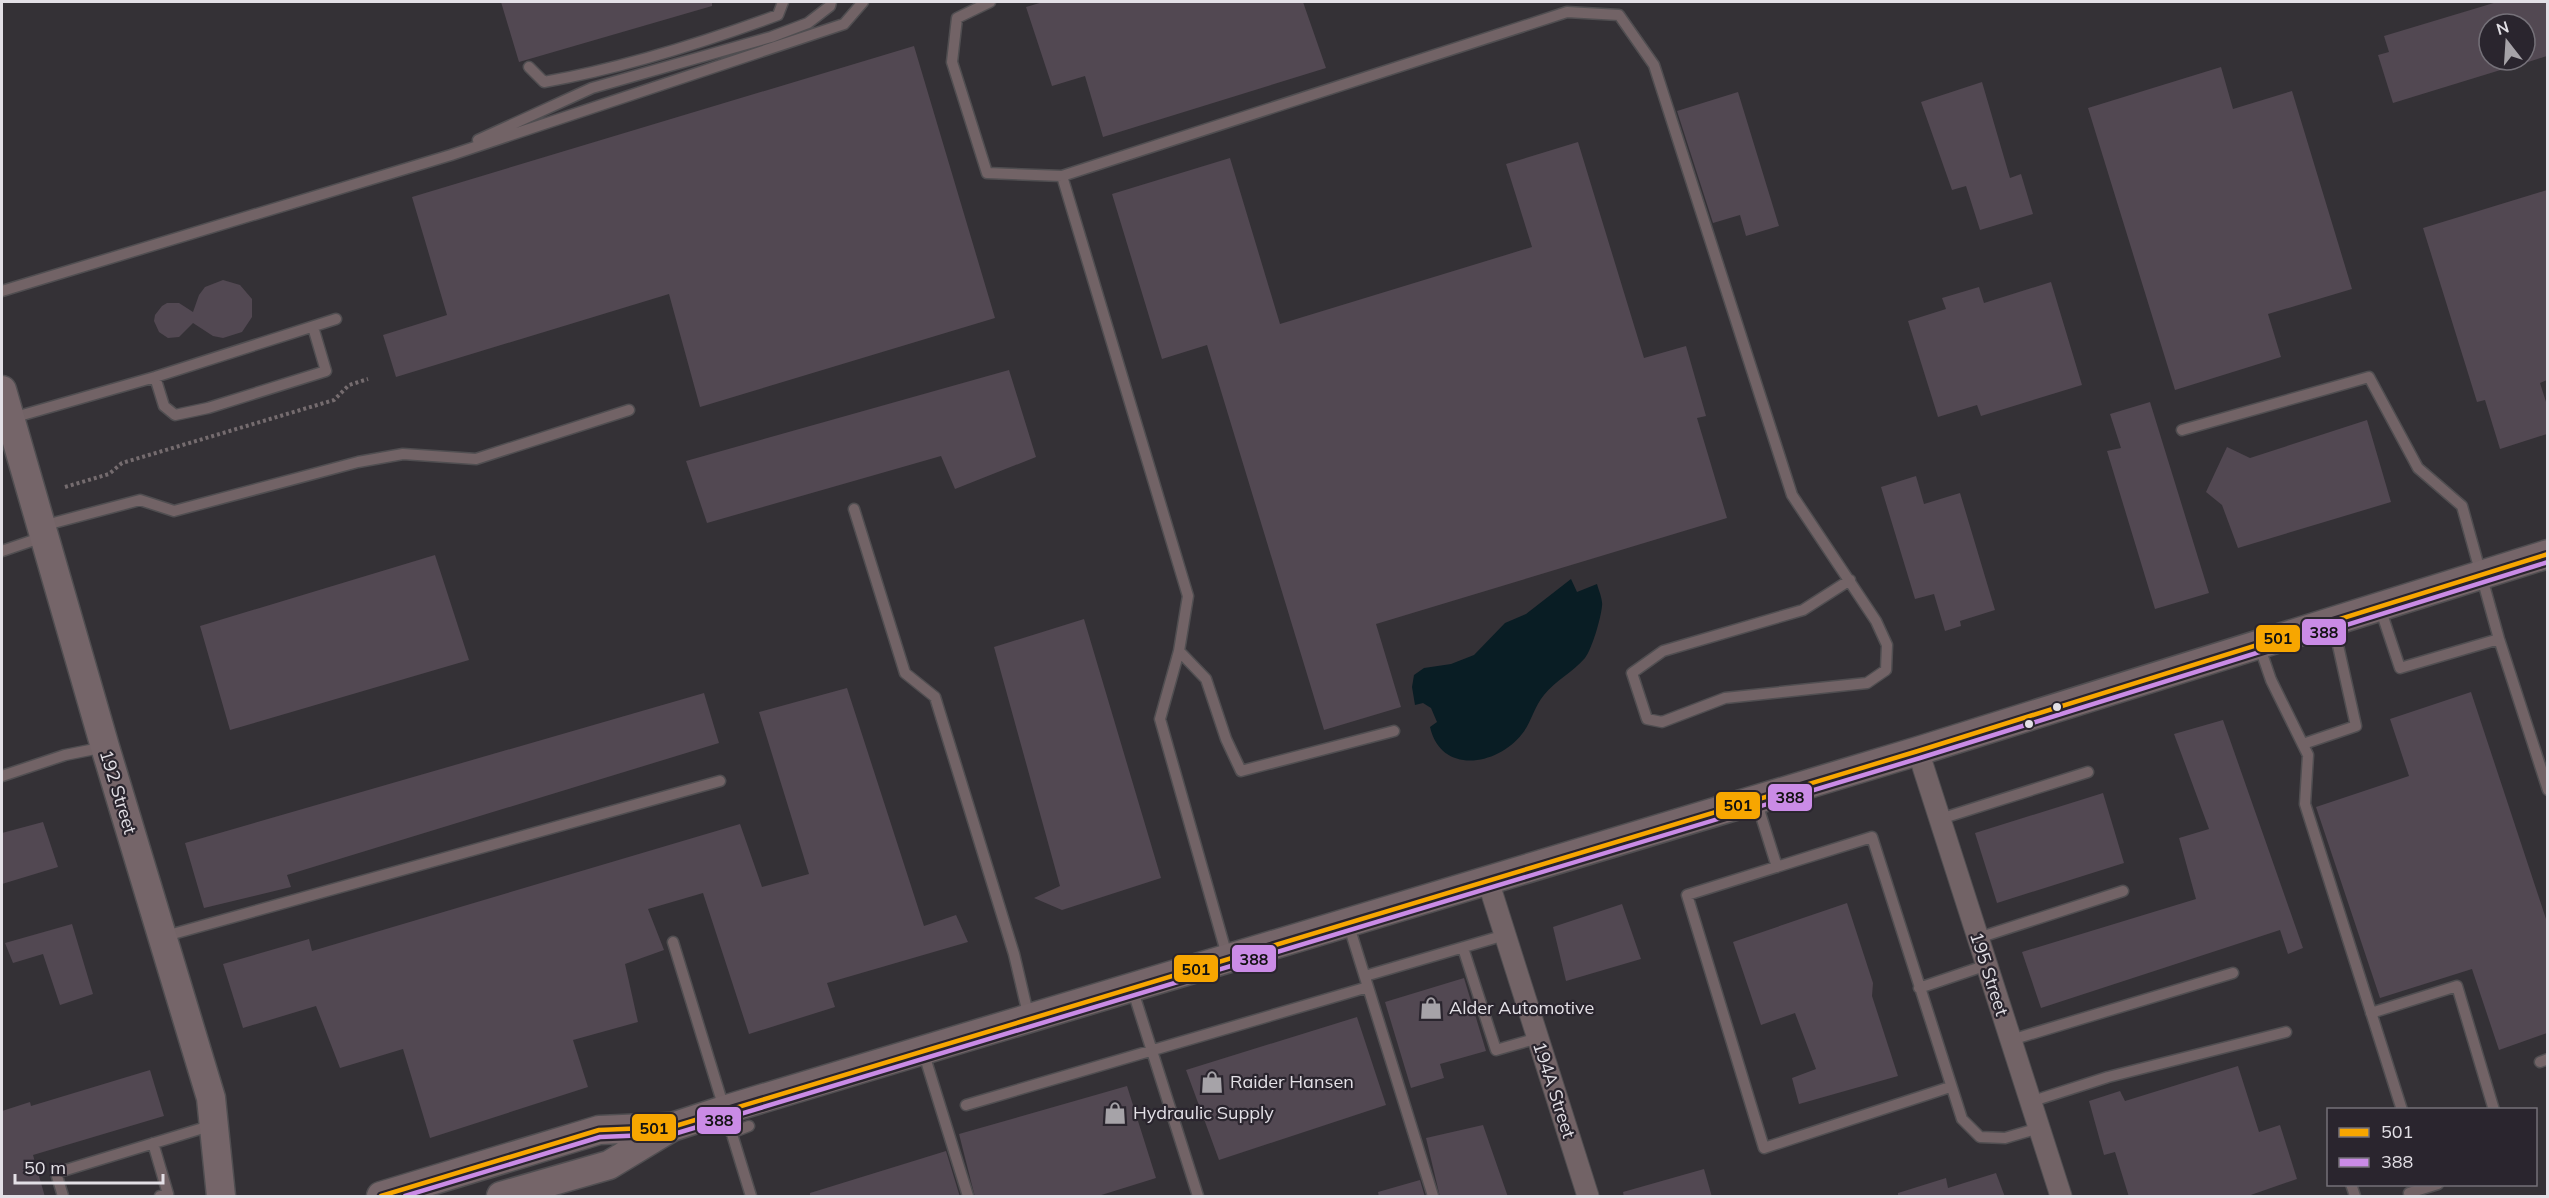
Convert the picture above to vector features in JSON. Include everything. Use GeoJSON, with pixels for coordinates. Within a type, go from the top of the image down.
{"type":"FeatureCollection","features":[{"type":"Feature","properties":{"kind":"main road","name":"192 Street"},"geometry":{"type":"LineString","coordinates":[[2,390],[6,420],[43,532],[211,1098],[221,1197]]}},
{"type":"Feature","properties":{"kind":"main road"},"geometry":{"type":"LineString","coordinates":[[381,1197],[599,1130],[672,1127],[728,1121],[922,1050],[1918,751],[2547,554]]}},
{"type":"Feature","properties":{"kind":"main road"},"geometry":{"type":"LineString","coordinates":[[501,1197],[532,1192],[609,1165],[672,1127]]}},
{"type":"Feature","properties":{"kind":"street","name":"195 Street"},"geometry":{"type":"LineString","coordinates":[[1918,751],[2061,1197]]}},
{"type":"Feature","properties":{"kind":"street","name":"194A Street"},"geometry":{"type":"LineString","coordinates":[[1488,881],[1588,1197]]}},
{"type":"Feature","properties":{"kind":"lane"},"geometry":{"type":"LineString","coordinates":[[529,66],[544,82],[583,75],[676,50],[749,26],[778,15],[783,2]]}},
{"type":"Feature","properties":{"kind":"lane"},"geometry":{"type":"LineString","coordinates":[[451,155],[493,132],[592,88],[736,48],[808,23],[830,6],[831,2]]}},
{"type":"Feature","properties":{"kind":"lane"},"geometry":{"type":"LineString","coordinates":[[2,291],[451,155],[844,24],[863,2]]}},
{"type":"Feature","properties":{"kind":"lane"},"geometry":{"type":"LineString","coordinates":[[990,2],[957,18],[952,62],[987,172],[1062,176],[1567,12],[1619,15],[1654,65],[1792,495],[1850,580],[1876,621],[1887,645],[1886,670],[1867,683],[1725,698],[1662,722],[1647,719],[1632,673],[1662,651],[1803,610],[1850,580]]}},
{"type":"Feature","properties":{"kind":"lane"},"geometry":{"type":"LineString","coordinates":[[1062,176],[1188,596],[1179,651],[1160,719],[1228,959]]}},
{"type":"Feature","properties":{"kind":"lane"},"geometry":{"type":"LineString","coordinates":[[6,420],[155,377],[336,320]]}},
{"type":"Feature","properties":{"kind":"lane"},"geometry":{"type":"LineString","coordinates":[[155,377],[164,406],[175,415],[207,408],[326,371],[313,327]]}},
{"type":"Feature","properties":{"kind":"lane"},"geometry":{"type":"LineString","coordinates":[[2182,430],[2368,377],[2418,468],[2462,506],[2499,639],[2547,790]]}},
{"type":"Feature","properties":{"kind":"lane"},"geometry":{"type":"LineString","coordinates":[[2,551],[43,532],[140,500],[174,511],[358,462],[403,454],[477,459],[629,410]]}},
{"type":"Feature","properties":{"kind":"lane"},"geometry":{"type":"LineString","coordinates":[[854,509],[905,673],[934,697],[1014,954],[1029,1018]]}},
{"type":"Feature","properties":{"kind":"lane"},"geometry":{"type":"LineString","coordinates":[[2380,608],[2400,668],[2499,639]]}},
{"type":"Feature","properties":{"kind":"lane"},"geometry":{"type":"LineString","coordinates":[[2303,744],[2356,726],[2333,622]]}},
{"type":"Feature","properties":{"kind":"lane"},"geometry":{"type":"LineString","coordinates":[[2259,645],[2271,680],[2308,755],[2305,804],[2401,1108]]}},
{"type":"Feature","properties":{"kind":"lane"},"geometry":{"type":"LineString","coordinates":[[1179,651],[1206,679],[1226,739],[1240,771],[1394,731]]}},
{"type":"Feature","properties":{"kind":"lane"},"geometry":{"type":"LineString","coordinates":[[2,776],[66,755],[105,747]]}},
{"type":"Feature","properties":{"kind":"lane"},"geometry":{"type":"LineString","coordinates":[[1940,819],[2088,772]]}},
{"type":"Feature","properties":{"kind":"lane"},"geometry":{"type":"LineString","coordinates":[[162,937],[720,781]]}},
{"type":"Feature","properties":{"kind":"lane"},"geometry":{"type":"LineString","coordinates":[[1756,800],[1777,867]]}},
{"type":"Feature","properties":{"kind":"lane"},"geometry":{"type":"LineString","coordinates":[[1950,1087],[1764,1148],[1687,896],[1872,837],[1962,1119],[1980,1137],[2005,1138],[2039,1128]]}},
{"type":"Feature","properties":{"kind":"lane"},"geometry":{"type":"LineString","coordinates":[[1978,938],[2123,891]]}},
{"type":"Feature","properties":{"kind":"lane"},"geometry":{"type":"LineString","coordinates":[[1347,923],[1432,1197]]}},
{"type":"Feature","properties":{"kind":"lane"},"geometry":{"type":"LineString","coordinates":[[966,1105],[1152,1050],[1367,982],[1505,935]]}},
{"type":"Feature","properties":{"kind":"lane"},"geometry":{"type":"LineString","coordinates":[[673,942],[751,1197]]}},
{"type":"Feature","properties":{"kind":"lane"},"geometry":{"type":"LineString","coordinates":[[1463,948],[1496,1050],[1538,1038]]}},
{"type":"Feature","properties":{"kind":"lane"},"geometry":{"type":"LineString","coordinates":[[1919,988],[1987,965]]}},
{"type":"Feature","properties":{"kind":"lane"},"geometry":{"type":"LineString","coordinates":[[2011,1040],[2233,973]]}},
{"type":"Feature","properties":{"kind":"lane"},"geometry":{"type":"LineString","coordinates":[[2372,1013],[2457,986],[2493,1108]]}},
{"type":"Feature","properties":{"kind":"lane"},"geometry":{"type":"LineString","coordinates":[[1132,988],[1198,1197]]}},
{"type":"Feature","properties":{"kind":"lane"},"geometry":{"type":"LineString","coordinates":[[2030,1102],[2108,1077],[2286,1032]]}},
{"type":"Feature","properties":{"kind":"lane"},"geometry":{"type":"LineString","coordinates":[[922,1050],[968,1197]]}},
{"type":"Feature","properties":{"kind":"lane"},"geometry":{"type":"LineString","coordinates":[[728,1121],[749,1126]]}},
{"type":"Feature","properties":{"kind":"lane"},"geometry":{"type":"LineString","coordinates":[[63,1197],[56,1173],[214,1125]]}},
{"type":"Feature","properties":{"kind":"lane"},"geometry":{"type":"LineString","coordinates":[[153,1143],[168,1194],[160,1197]]}},
{"type":"Feature","properties":{"kind":"lane"},"geometry":{"type":"LineString","coordinates":[[2409,1193],[2434,1186]]}},
{"type":"Feature","properties":{"kind":"path"},"geometry":{"type":"LineString","coordinates":[[65,487],[109,474],[122,463],[334,400],[349,385],[368,379]]}},
{"type":"Feature","properties":{"kind":"water"},"geometry":{"type":"Polygon","coordinates":[[[1571,579],[1577,592],[1597,584],[1602,601],[1596,633],[1585,658],[1544,695],[1525,730],[1511,745],[1485,759],[1457,759],[1446,753],[1436,742],[1430,727],[1437,722],[1431,708],[1423,703],[1415,705],[1412,687],[1414,675],[1424,668],[1451,664],[1474,655],[1505,623],[1526,614],[1571,579]]]}},
{"type":"Feature","properties":{"kind":"building"},"geometry":{"type":"Polygon","coordinates":[[[501,2],[712,2],[712,6],[519,62],[501,2]]]}},
{"type":"Feature","properties":{"kind":"building"},"geometry":{"type":"Polygon","coordinates":[[[1043,2],[1303,2],[1326,68],[1103,137],[1085,76],[1052,86],[1026,7],[1043,2]]]}},
{"type":"Feature","properties":{"kind":"building"},"geometry":{"type":"Polygon","coordinates":[[[2497,2],[2547,2],[2547,56],[2537,59],[2537,12],[2477,12],[2477,72],[2494,72],[2393,103],[2378,55],[2389,52],[2384,36],[2497,2]]]}},
{"type":"Feature","properties":{"kind":"building"},"geometry":{"type":"Polygon","coordinates":[[[914,46],[995,318],[700,407],[669,294],[396,377],[383,335],[447,315],[412,197],[914,46]]]}},
{"type":"Feature","properties":{"kind":"building"},"geometry":{"type":"Polygon","coordinates":[[[2221,67],[2233,109],[2292,91],[2352,289],[2268,314],[2281,357],[2175,390],[2088,108],[2221,67]]]}},
{"type":"Feature","properties":{"kind":"building"},"geometry":{"type":"Polygon","coordinates":[[[1982,82],[2010,178],[2021,174],[2033,214],[1980,230],[1966,186],[1952,190],[1921,102],[1982,82]]]}},
{"type":"Feature","properties":{"kind":"building"},"geometry":{"type":"Polygon","coordinates":[[[1738,92],[1779,226],[1746,236],[1740,215],[1713,223],[1677,111],[1738,92]]]}},
{"type":"Feature","properties":{"kind":"building"},"geometry":{"type":"Polygon","coordinates":[[[1578,142],[1644,358],[1686,346],[1706,416],[1697,418],[1727,518],[1376,624],[1401,707],[1324,730],[1207,345],[1162,359],[1112,194],[1230,158],[1280,324],[1532,247],[1506,164],[1578,142]]]}},
{"type":"Feature","properties":{"kind":"building"},"geometry":{"type":"Polygon","coordinates":[[[2547,190],[2547,380],[2540,383],[2547,405],[2547,434],[2500,449],[2485,400],[2477,402],[2423,228],[2547,190]]]}},
{"type":"Feature","properties":{"kind":"building"},"geometry":{"type":"Polygon","coordinates":[[[223,280],[240,285],[252,299],[252,317],[242,332],[223,338],[213,336],[193,323],[179,337],[168,338],[159,332],[154,321],[155,315],[162,306],[167,303],[179,303],[193,312],[199,295],[205,287],[223,280]]]}},
{"type":"Feature","properties":{"kind":"building"},"geometry":{"type":"Polygon","coordinates":[[[2051,282],[2082,385],[1981,416],[1977,405],[1938,417],[1908,321],[1946,309],[1942,298],[1979,287],[1984,303],[2051,282]]]}},
{"type":"Feature","properties":{"kind":"building"},"geometry":{"type":"Polygon","coordinates":[[[1009,370],[1036,457],[955,489],[941,456],[707,523],[686,461],[1009,370]]]}},
{"type":"Feature","properties":{"kind":"building"},"geometry":{"type":"Polygon","coordinates":[[[2150,402],[2209,593],[2155,609],[2107,451],[2121,448],[2110,414],[2150,402]]]}},
{"type":"Feature","properties":{"kind":"building"},"geometry":{"type":"Polygon","coordinates":[[[2367,420],[2391,502],[2238,548],[2222,505],[2206,492],[2227,447],[2250,458],[2367,420]]]}},
{"type":"Feature","properties":{"kind":"building"},"geometry":{"type":"Polygon","coordinates":[[[1916,476],[1924,504],[1960,493],[1995,610],[1960,621],[1961,626],[1945,631],[1934,594],[1915,599],[1881,487],[1916,476]]]}},
{"type":"Feature","properties":{"kind":"building"},"geometry":{"type":"Polygon","coordinates":[[[435,555],[469,660],[230,730],[200,626],[435,555]]]}},
{"type":"Feature","properties":{"kind":"building"},"geometry":{"type":"Polygon","coordinates":[[[1084,619],[1161,878],[1062,910],[1034,898],[1060,886],[994,647],[1084,619]]]}},
{"type":"Feature","properties":{"kind":"building"},"geometry":{"type":"Polygon","coordinates":[[[847,688],[924,926],[956,915],[968,942],[827,983],[835,1007],[749,1034],[703,893],[648,909],[664,950],[625,964],[638,1022],[573,1040],[588,1087],[430,1138],[403,1049],[340,1068],[316,1006],[243,1028],[223,964],[309,939],[312,951],[740,824],[762,887],[809,874],[759,712],[847,688]]]}},
{"type":"Feature","properties":{"kind":"building"},"geometry":{"type":"Polygon","coordinates":[[[2471,692],[2547,922],[2547,1033],[2499,1050],[2472,969],[2380,998],[2316,807],[2409,776],[2390,719],[2471,692]]]}},
{"type":"Feature","properties":{"kind":"building"},"geometry":{"type":"Polygon","coordinates":[[[704,693],[719,743],[287,875],[291,887],[204,908],[185,843],[704,693]]]}},
{"type":"Feature","properties":{"kind":"building"},"geometry":{"type":"Polygon","coordinates":[[[2223,720],[2303,948],[2288,954],[2280,930],[2041,1008],[2022,952],[2196,899],[2179,838],[2209,829],[2174,734],[2223,720]]]}},
{"type":"Feature","properties":{"kind":"building"},"geometry":{"type":"Polygon","coordinates":[[[2103,793],[2124,863],[1997,903],[1975,833],[2103,793]]]}},
{"type":"Feature","properties":{"kind":"building"},"geometry":{"type":"Polygon","coordinates":[[[43,822],[58,867],[2,884],[2,833],[43,822]]]}},
{"type":"Feature","properties":{"kind":"building"},"geometry":{"type":"Polygon","coordinates":[[[1847,903],[1873,983],[1872,996],[1898,1076],[1799,1104],[1792,1078],[1816,1069],[1795,1013],[1761,1025],[1733,942],[1847,903]]]}},
{"type":"Feature","properties":{"kind":"building"},"geometry":{"type":"Polygon","coordinates":[[[1622,904],[1641,959],[1566,981],[1553,927],[1622,904]]]}},
{"type":"Feature","properties":{"kind":"building"},"geometry":{"type":"Polygon","coordinates":[[[72,924],[93,994],[60,1005],[43,954],[13,963],[5,943],[72,924]]]}},
{"type":"Feature","properties":{"kind":"building"},"geometry":{"type":"Polygon","coordinates":[[[1464,978],[1486,1051],[1440,1064],[1444,1078],[1411,1088],[1385,1002],[1464,978]]]}},
{"type":"Feature","properties":{"kind":"building"},"geometry":{"type":"Polygon","coordinates":[[[1357,1017],[1386,1105],[1219,1160],[1186,1070],[1357,1017]]]}},
{"type":"Feature","properties":{"kind":"building"},"geometry":{"type":"Polygon","coordinates":[[[2238,1066],[2259,1132],[2280,1125],[2297,1179],[2245,1197],[2129,1197],[2115,1152],[2104,1155],[2089,1101],[2120,1091],[2125,1101],[2238,1066]]]}},
{"type":"Feature","properties":{"kind":"building"},"geometry":{"type":"Polygon","coordinates":[[[150,1070],[164,1116],[33,1155],[45,1197],[2,1197],[2,1111],[30,1102],[31,1106],[150,1070]]]}},
{"type":"Feature","properties":{"kind":"building"},"geometry":{"type":"Polygon","coordinates":[[[1127,1086],[1156,1178],[1095,1197],[975,1197],[959,1134],[1127,1086]]]}},
{"type":"Feature","properties":{"kind":"building"},"geometry":{"type":"Polygon","coordinates":[[[1483,1125],[1508,1197],[1440,1197],[1426,1138],[1483,1125]]]}},
{"type":"Feature","properties":{"kind":"building"},"geometry":{"type":"Polygon","coordinates":[[[946,1151],[960,1197],[810,1197],[810,1193],[946,1151]]]}},
{"type":"Feature","properties":{"kind":"building"},"geometry":{"type":"Polygon","coordinates":[[[1704,1169],[1712,1197],[1624,1197],[1623,1192],[1704,1169]]]}},
{"type":"Feature","properties":{"kind":"building"},"geometry":{"type":"Polygon","coordinates":[[[1996,1173],[2005,1197],[1898,1197],[1898,1193],[1946,1178],[1948,1188],[1996,1173]]]}},
{"type":"Feature","properties":{"kind":"building"},"geometry":{"type":"Polygon","coordinates":[[[1420,1180],[1425,1197],[1379,1197],[1378,1192],[1420,1180]]]}},
{"type":"Feature","properties":{"kind":"transit line","name":"501"},"geometry":{"type":"LineString","coordinates":[[381,1196],[599,1130],[672,1127],[1918,751],[2548,554]]}},
{"type":"Feature","properties":{"kind":"transit line","name":"388"},"geometry":{"type":"LineString","coordinates":[[405,1196],[600,1137],[674,1134],[1920,758],[2548,562]]}},
{"type":"Feature","properties":{"kind":"place","name":"Alder Automotive"},"geometry":{"type":"Point","coordinates":[1431,1008]}},
{"type":"Feature","properties":{"kind":"place","name":"Raider Hansen"},"geometry":{"type":"Point","coordinates":[1212,1082]}},
{"type":"Feature","properties":{"kind":"place","name":"Hydraulic Supply"},"geometry":{"type":"Point","coordinates":[1115,1113]}}]}
